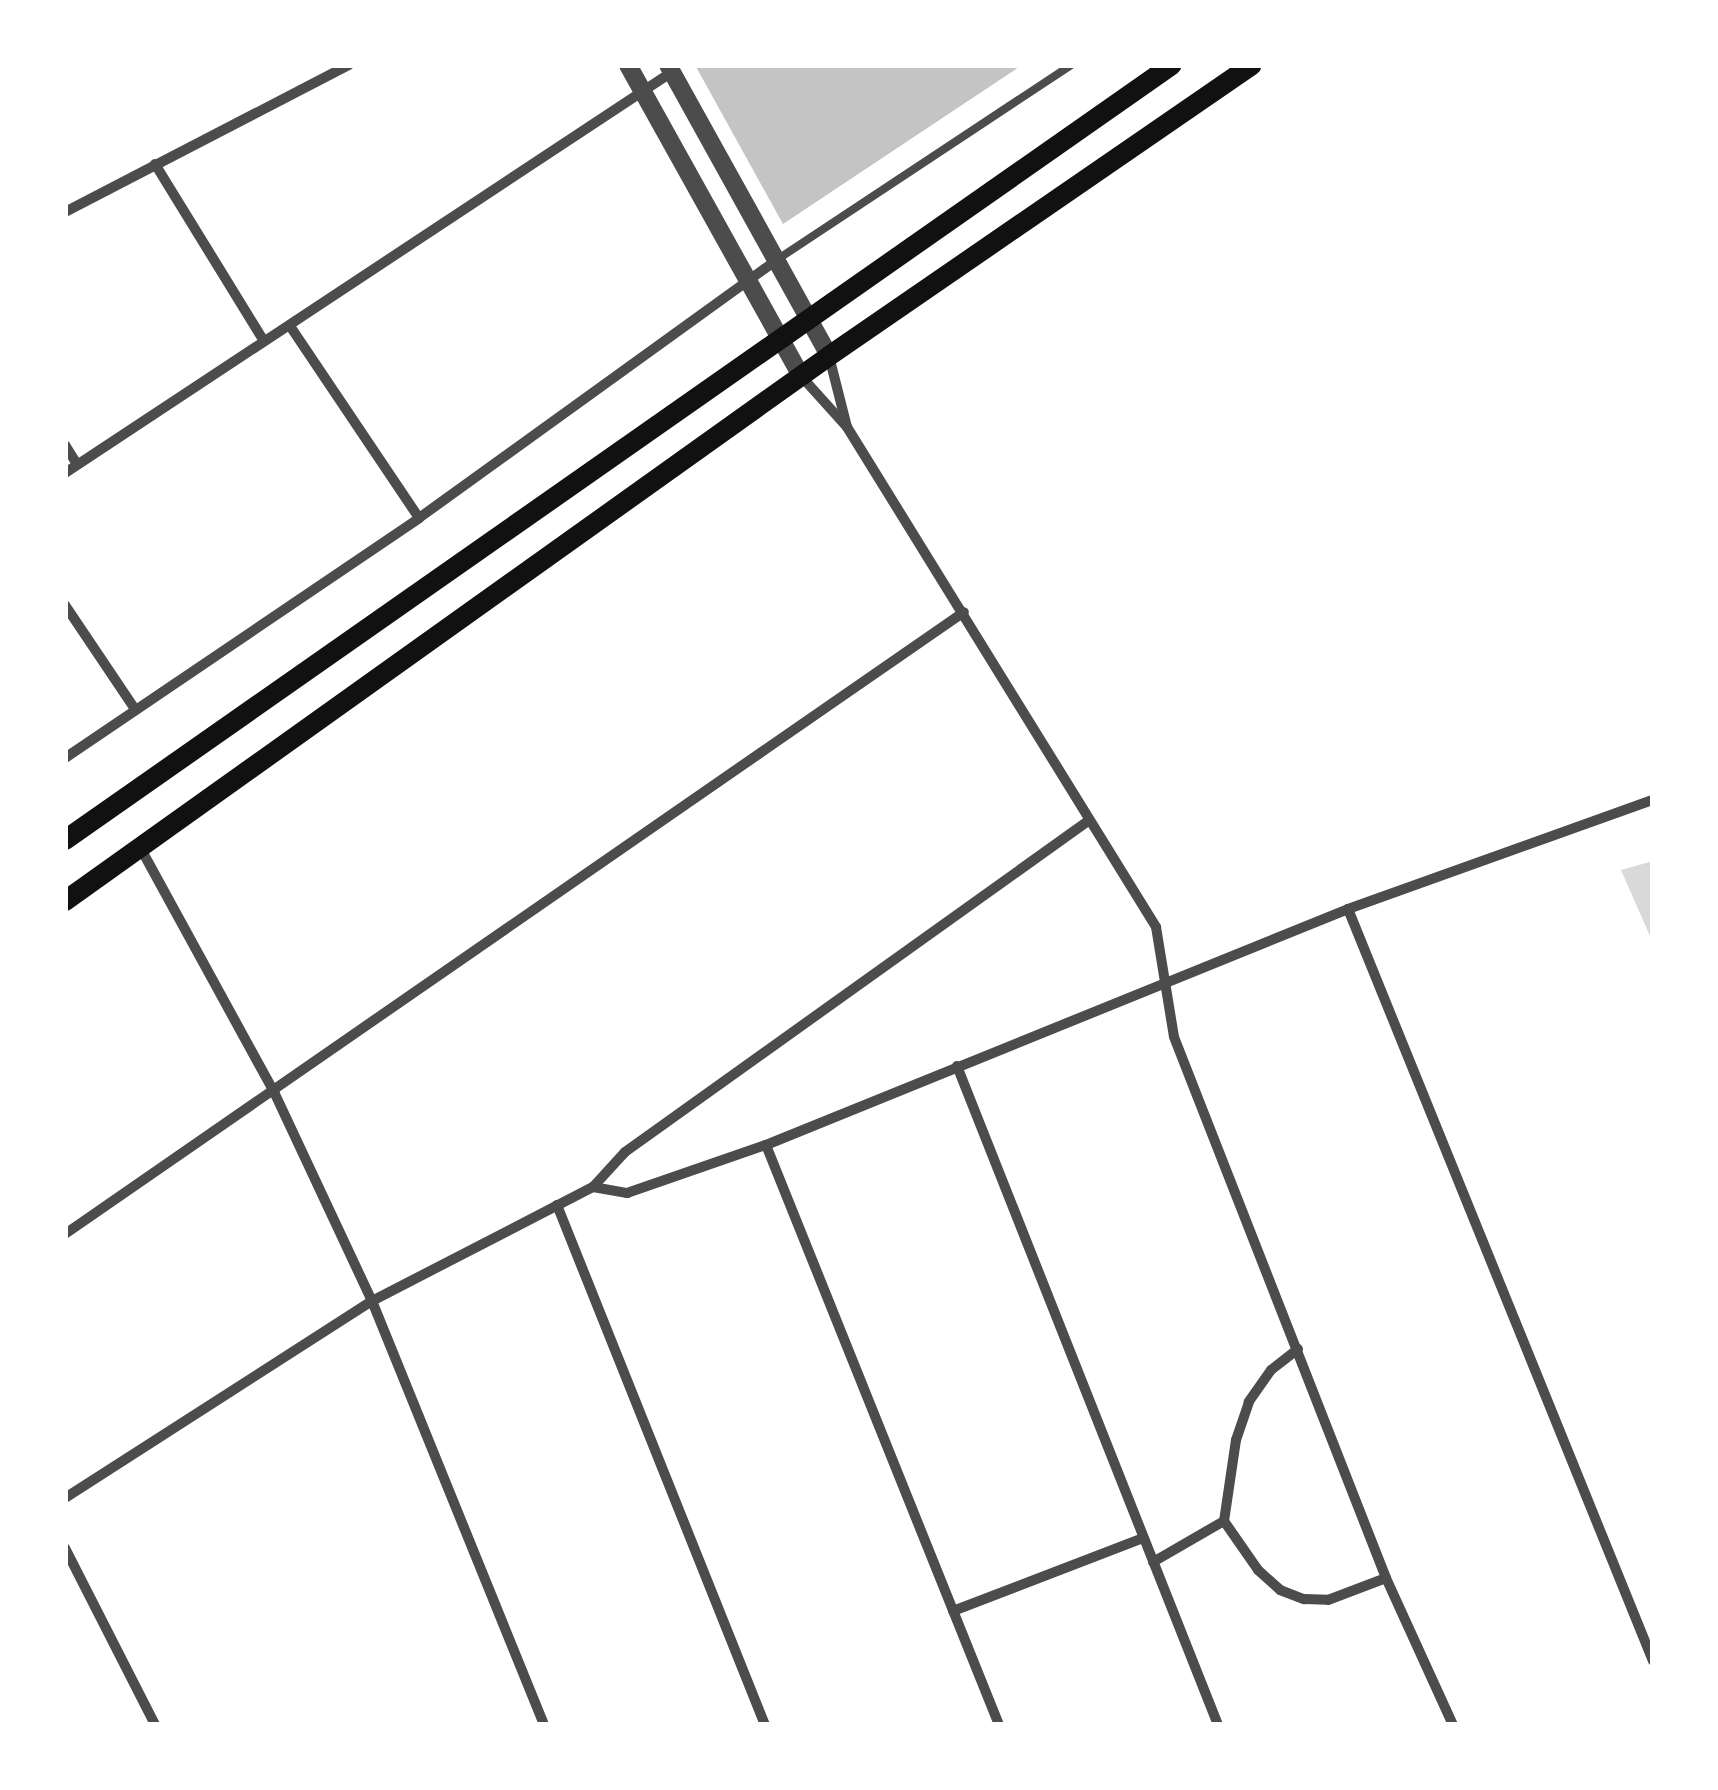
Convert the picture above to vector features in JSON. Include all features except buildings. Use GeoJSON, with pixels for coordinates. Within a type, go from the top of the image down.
{"type":"FeatureCollection","features":[{"type":"Feature","properties":{"kind":"main road"},"geometry":{"type":"LineString","coordinates":[[65,840],[782,343],[1172,65]]}},
{"type":"Feature","properties":{"kind":"main road"},"geometry":{"type":"LineString","coordinates":[[65,900],[829,356],[1252,65]]}},
{"type":"Feature","properties":{"kind":"street"},"geometry":{"type":"LineString","coordinates":[[65,212],[349,65]]}},
{"type":"Feature","properties":{"kind":"street"},"geometry":{"type":"LineString","coordinates":[[628,65],[745,282],[801,376],[847,427],[1156,927],[1166,962],[1164,984],[1174,1037],[1386,1578],[1453,1725]]}},
{"type":"Feature","properties":{"kind":"street"},"geometry":{"type":"LineString","coordinates":[[65,473],[670,69],[829,356],[847,427]]}},
{"type":"Feature","properties":{"kind":"street"},"geometry":{"type":"LineString","coordinates":[[155,164],[264,341]]}},
{"type":"Feature","properties":{"kind":"street"},"geometry":{"type":"LineString","coordinates":[[65,758],[419,518],[775,261]]}},
{"type":"Feature","properties":{"kind":"street"},"geometry":{"type":"LineString","coordinates":[[290,326],[419,518]]}},
{"type":"Feature","properties":{"kind":"street"},"geometry":{"type":"LineString","coordinates":[[65,445],[77,464]]}},
{"type":"Feature","properties":{"kind":"street"},"geometry":{"type":"LineString","coordinates":[[65,605],[135,709]]}},
{"type":"Feature","properties":{"kind":"street"},"geometry":{"type":"LineString","coordinates":[[65,1234],[274,1094],[964,612]]}},
{"type":"Feature","properties":{"kind":"street"},"geometry":{"type":"LineString","coordinates":[[594,1186],[626,1192],[766,1144],[1348,909],[1653,800]]}},
{"type":"Feature","properties":{"kind":"street"},"geometry":{"type":"LineString","coordinates":[[65,1498],[372,1301],[594,1186],[625,1152],[1088,821]]}},
{"type":"Feature","properties":{"kind":"street"},"geometry":{"type":"LineString","coordinates":[[141,849],[274,1094],[372,1301],[544,1725]]}},
{"type":"Feature","properties":{"kind":"street"},"geometry":{"type":"LineString","coordinates":[[1348,909],[1653,1661]]}},
{"type":"Feature","properties":{"kind":"street"},"geometry":{"type":"LineString","coordinates":[[958,1066],[1218,1725]]}},
{"type":"Feature","properties":{"kind":"street"},"geometry":{"type":"LineString","coordinates":[[766,1144],[999,1725]]}},
{"type":"Feature","properties":{"kind":"street"},"geometry":{"type":"LineString","coordinates":[[557,1205],[764,1725]]}},
{"type":"Feature","properties":{"kind":"street"},"geometry":{"type":"LineString","coordinates":[[1298,1349],[1271,1370],[1249,1402],[1236,1440],[1224,1521],[1258,1570],[1280,1590],[1304,1599],[1328,1600],[1386,1578]]}},
{"type":"Feature","properties":{"kind":"street"},"geometry":{"type":"LineString","coordinates":[[1153,1562],[1224,1521]]}},
{"type":"Feature","properties":{"kind":"street"},"geometry":{"type":"LineString","coordinates":[[953,1611],[1144,1538]]}},
{"type":"Feature","properties":{"kind":"street"},"geometry":{"type":"LineString","coordinates":[[65,1548],[155,1725]]}},
{"type":"Feature","properties":{"kind":"lane"},"geometry":{"type":"LineString","coordinates":[[775,261],[1071,65]]}},
{"type":"Feature","properties":{"kind":"shaded area"},"geometry":{"type":"Polygon","coordinates":[[[1653,861],[1653,943],[1621,870],[1653,861]]]}}]}
